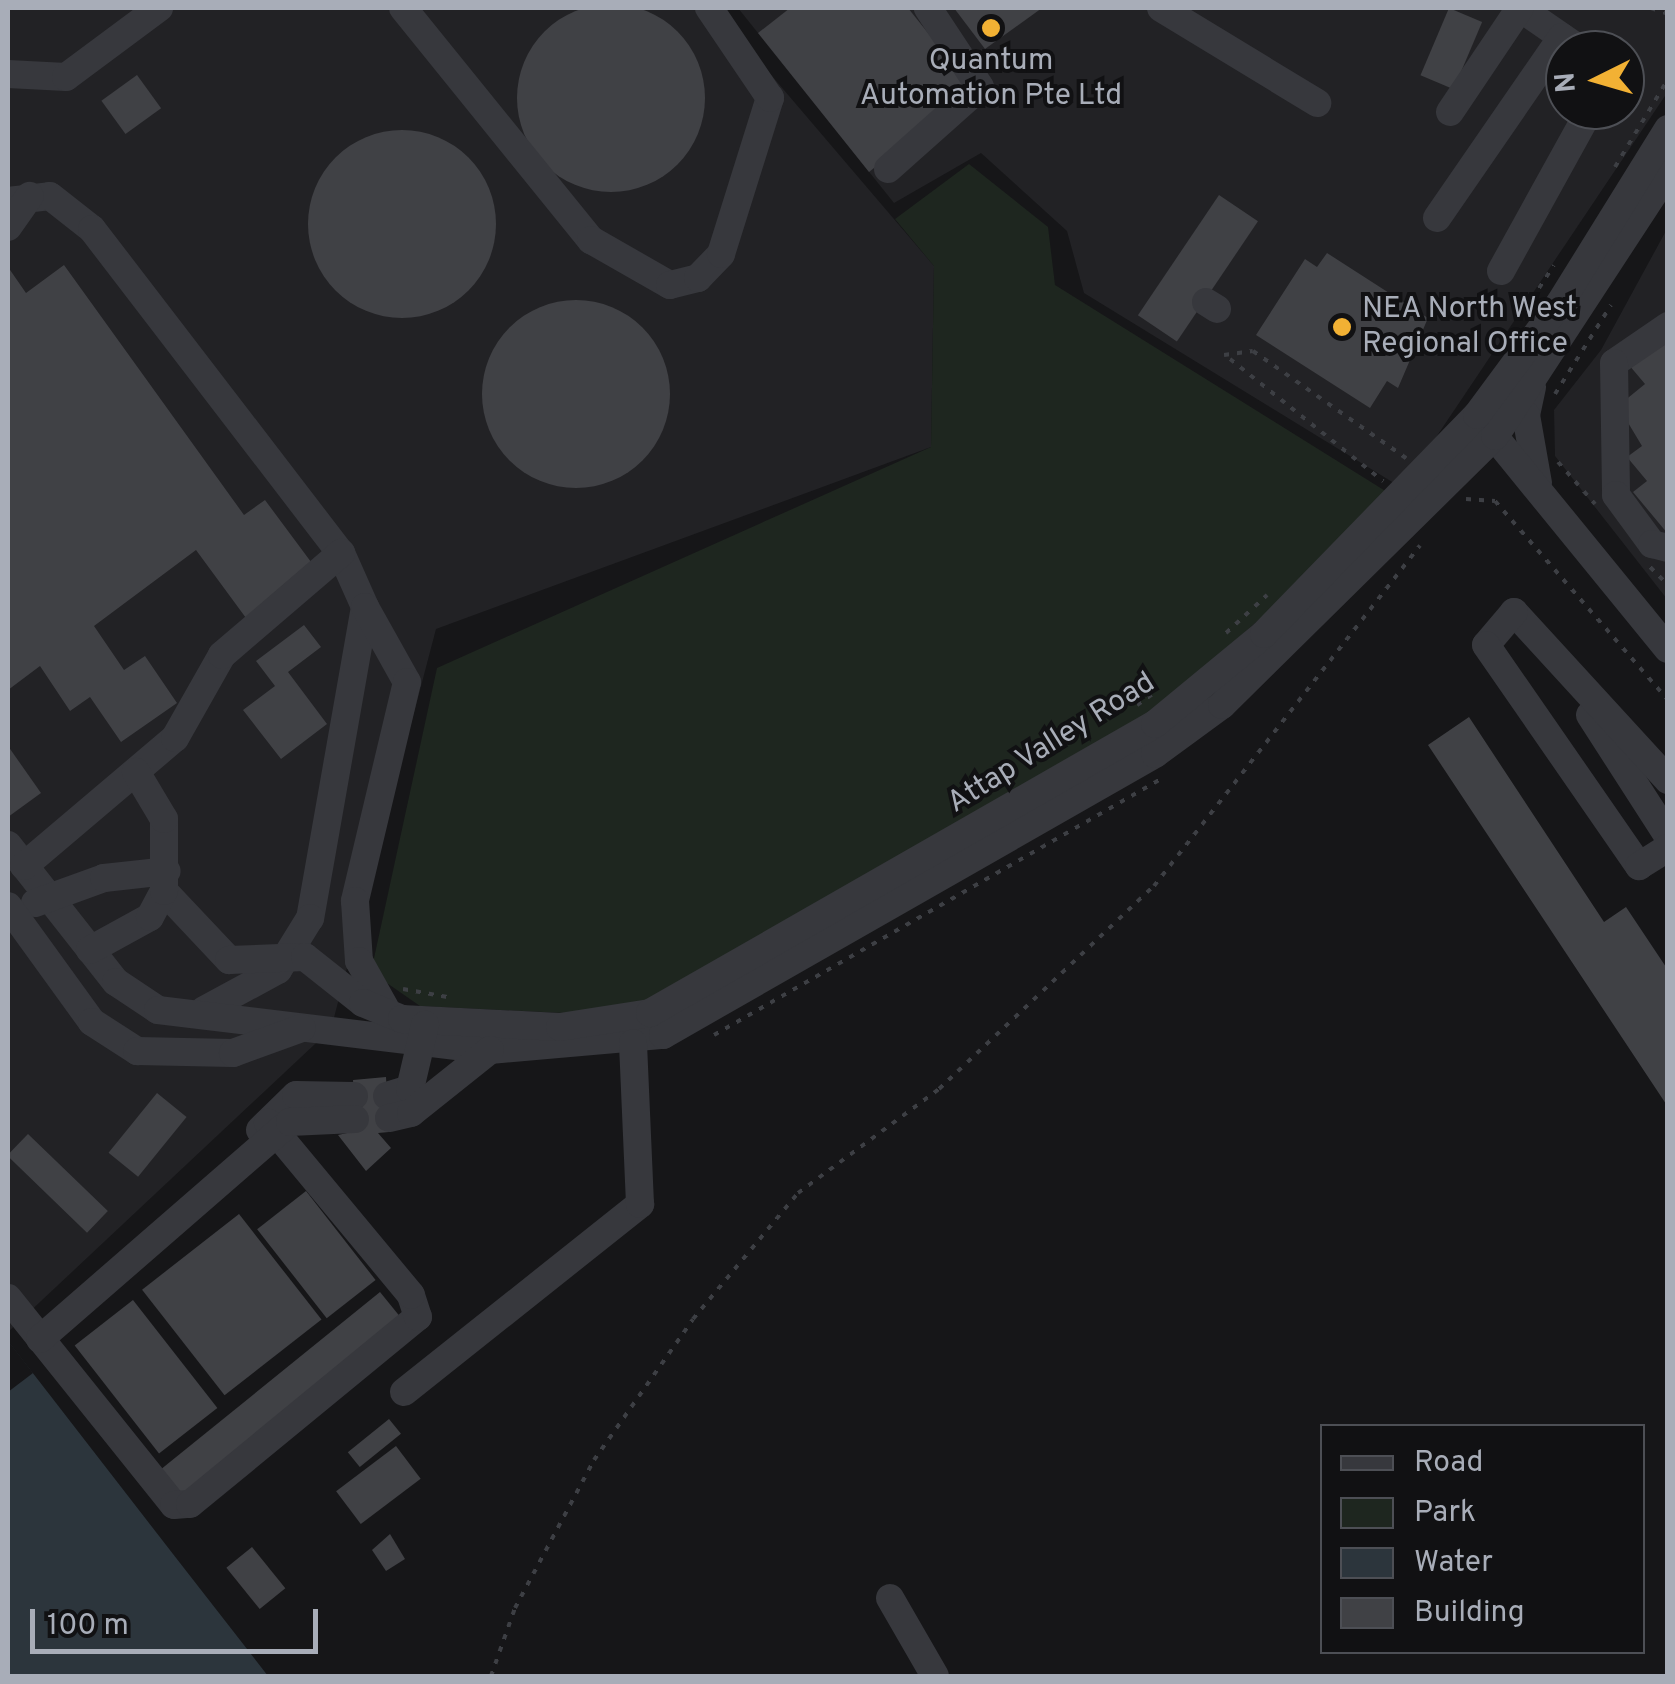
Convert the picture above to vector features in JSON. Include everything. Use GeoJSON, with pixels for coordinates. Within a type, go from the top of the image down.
{"type":"FeatureCollection","features":[{"type":"Feature","properties":{"kind":"street"},"geometry":{"type":"LineString","coordinates":[[8,74],[66,77],[159,8]]}},
{"type":"Feature","properties":{"kind":"street"},"geometry":{"type":"LineString","coordinates":[[403,8],[591,240],[670,284],[698,278],[721,254],[770,98],[709,8]]}},
{"type":"Feature","properties":{"kind":"street"},"geometry":{"type":"LineString","coordinates":[[888,169],[980,86],[928,8]]}},
{"type":"Feature","properties":{"kind":"street"},"geometry":{"type":"LineString","coordinates":[[1161,8],[1317,103]]}},
{"type":"Feature","properties":{"kind":"street"},"geometry":{"type":"LineString","coordinates":[[1450,112],[1520,8],[1551,30]]}},
{"type":"Feature","properties":{"kind":"street"},"geometry":{"type":"LineString","coordinates":[[1437,218],[1545,78]]}},
{"type":"Feature","properties":{"kind":"street","name":"Attap Valley Road"},"geometry":{"type":"LineString","coordinates":[[1486,426],[1668,129]]}},
{"type":"Feature","properties":{"kind":"street"},"geometry":{"type":"LineString","coordinates":[[1501,271],[1579,130]]}},
{"type":"Feature","properties":{"kind":"street","name":"Attap Valley Road"},"geometry":{"type":"LineString","coordinates":[[424,1033],[490,1050],[633,1044],[736,1000],[1155,754],[1272,644],[1486,426],[1532,386],[1668,172]]}},
{"type":"Feature","properties":{"kind":"street"},"geometry":{"type":"LineString","coordinates":[[8,227],[19,199],[68,206],[92,230],[341,553],[364,607],[406,682],[355,901],[359,960],[387,1012]]}},
{"type":"Feature","properties":{"kind":"street"},"geometry":{"type":"LineString","coordinates":[[1668,326],[1614,363],[1616,495],[1652,544],[1668,548]]}},
{"type":"Feature","properties":{"kind":"street"},"geometry":{"type":"LineString","coordinates":[[1532,386],[1526,415],[1540,489]]}},
{"type":"Feature","properties":{"kind":"street"},"geometry":{"type":"LineString","coordinates":[[1486,426],[1662,630]]}},
{"type":"Feature","properties":{"kind":"street"},"geometry":{"type":"LineString","coordinates":[[341,553],[222,655],[175,738],[136,772],[16,856],[135,1000],[193,1013],[302,1028],[424,1033]]}},
{"type":"Feature","properties":{"kind":"street"},"geometry":{"type":"LineString","coordinates":[[193,1013],[254,990],[285,958],[325,870],[364,607]]}},
{"type":"Feature","properties":{"kind":"street"},"geometry":{"type":"LineString","coordinates":[[1668,780],[1514,612],[1486,645],[1639,866],[1668,848]]}},
{"type":"Feature","properties":{"kind":"street","name":"Attap Valley Road"},"geometry":{"type":"LineString","coordinates":[[424,1033],[560,1027],[650,1013],[1156,724],[1272,644]]}},
{"type":"Feature","properties":{"kind":"street"},"geometry":{"type":"LineString","coordinates":[[1547,648],[1668,836]]}},
{"type":"Feature","properties":{"kind":"street"},"geometry":{"type":"LineString","coordinates":[[90,950],[150,917],[165,881],[164,819],[136,772]]}},
{"type":"Feature","properties":{"kind":"street"},"geometry":{"type":"LineString","coordinates":[[302,1028],[232,1053],[137,1051],[92,1022],[17,940],[8,907],[50,900],[104,878],[165,881],[229,960],[285,958],[318,962],[387,1012],[424,1033]]}},
{"type":"Feature","properties":{"kind":"street"},"geometry":{"type":"LineString","coordinates":[[424,1033],[410,1089],[388,1107],[412,1113],[490,1050]]}},
{"type":"Feature","properties":{"kind":"street"},"geometry":{"type":"LineString","coordinates":[[404,1392],[640,1204],[633,1044]]}},
{"type":"Feature","properties":{"kind":"street"},"geometry":{"type":"LineString","coordinates":[[40,1339],[249,1154],[272,1128],[355,1107]]}},
{"type":"Feature","properties":{"kind":"street"},"geometry":{"type":"LineString","coordinates":[[8,1298],[174,1505],[190,1504],[418,1317],[412,1296],[272,1128]]}},
{"type":"Feature","properties":{"kind":"street"},"geometry":{"type":"LineString","coordinates":[[890,1598],[935,1676]]}},
{"type":"Feature","properties":{"kind":"path"},"geometry":{"type":"LineString","coordinates":[[1651,8],[1668,14]]}},
{"type":"Feature","properties":{"kind":"path"},"geometry":{"type":"LineString","coordinates":[[1607,180],[1668,79]]}},
{"type":"Feature","properties":{"kind":"path"},"geometry":{"type":"LineString","coordinates":[[1525,310],[1556,262]]}},
{"type":"Feature","properties":{"kind":"path"},"geometry":{"type":"LineString","coordinates":[[1252,350],[1424,489],[1387,484],[1227,357],[1252,350]]}},
{"type":"Feature","properties":{"kind":"path"},"geometry":{"type":"LineString","coordinates":[[492,1676],[515,1608],[594,1460],[693,1319],[798,1193],[939,1089],[1154,886],[1413,555],[1424,489],[1420,449]]}},
{"type":"Feature","properties":{"kind":"path"},"geometry":{"type":"LineString","coordinates":[[1373,497],[1387,484]]}},
{"type":"Feature","properties":{"kind":"path"},"geometry":{"type":"LineString","coordinates":[[1478,496],[1479,484]]}},
{"type":"Feature","properties":{"kind":"path"},"geometry":{"type":"LineString","coordinates":[[1219,639],[1275,588]]}},
{"type":"Feature","properties":{"kind":"path"},"geometry":{"type":"LineString","coordinates":[[1127,713],[1158,689]]}},
{"type":"Feature","properties":{"kind":"path"},"geometry":{"type":"LineString","coordinates":[[373,983],[459,999]]}},
{"type":"Feature","properties":{"kind":"shaded area"},"geometry":{"type":"Polygon","coordinates":[[[8,8],[714,8],[934,266],[931,447],[436,629],[331,1029],[8,1332],[8,8]]]}},
{"type":"Feature","properties":{"kind":"shaded area"},"geometry":{"type":"Polygon","coordinates":[[[738,8],[1667,8],[1667,93],[1645,126],[1645,30],[1545,30],[1545,130],[1642,130],[1402,488],[1084,293],[1067,231],[981,153],[894,203],[738,8]]]}},
{"type":"Feature","properties":{"kind":"shaded area"},"geometry":{"type":"Polygon","coordinates":[[[1667,229],[1667,599],[1555,456],[1554,410],[1601,350],[1667,229]]]}},
{"type":"Feature","properties":{"kind":"green space"},"geometry":{"type":"Polygon","coordinates":[[[969,164],[1048,227],[1055,285],[1395,497],[1135,731],[625,1016],[420,1006],[371,972],[437,668],[931,447],[934,266],[895,219],[969,164]]]}},
{"type":"Feature","properties":{"kind":"water"},"geometry":{"type":"Polygon","coordinates":[[[8,1341],[173,1554],[268,1676],[8,1676],[8,1341]]]}},
{"type":"Feature","properties":{"kind":"pier"},"geometry":{"type":"Polygon","coordinates":[[[8,1344],[33,1373],[8,1392],[8,1344]]]}},
{"type":"Feature","properties":{"kind":"building"},"geometry":{"type":"Polygon","coordinates":[[[611,4],[647,11],[677,32],[698,62],[705,98],[698,134],[677,164],[647,185],[611,192],[575,185],[545,164],[524,134],[517,98],[524,62],[545,32],[575,11],[611,4]]]}},
{"type":"Feature","properties":{"kind":"building"},"geometry":{"type":"Polygon","coordinates":[[[790,8],[908,8],[973,89],[869,172],[758,33],[790,8]]]}},
{"type":"Feature","properties":{"kind":"building","name":"Quantum Automation Pte Ltd"},"geometry":{"type":"Polygon","coordinates":[[[954,8],[1042,8],[985,49],[954,8]]]}},
{"type":"Feature","properties":{"kind":"building"},"geometry":{"type":"Polygon","coordinates":[[[1449,8],[1482,22],[1454,89],[1420,75],[1449,8]]]}},
{"type":"Feature","properties":{"kind":"building"},"geometry":{"type":"Polygon","coordinates":[[[137,75],[161,108],[126,134],[101,101],[137,75]]]}},
{"type":"Feature","properties":{"kind":"building"},"geometry":{"type":"Polygon","coordinates":[[[402,130],[438,137],[468,158],[489,188],[496,224],[489,260],[468,290],[438,311],[402,318],[366,311],[336,290],[315,260],[308,224],[315,188],[336,158],[366,137],[402,130]]]}},
{"type":"Feature","properties":{"kind":"building"},"geometry":{"type":"Polygon","coordinates":[[[1219,195],[1258,221],[1177,341],[1138,315],[1219,195]]]}},
{"type":"Feature","properties":{"kind":"building","name":"NEA North West Regional Office"},"geometry":{"type":"Polygon","coordinates":[[[1327,253],[1428,318],[1398,388],[1387,381],[1370,408],[1256,335],[1305,259],[1317,267],[1327,253]]]}},
{"type":"Feature","properties":{"kind":"building"},"geometry":{"type":"Polygon","coordinates":[[[64,265],[244,515],[265,500],[314,566],[246,618],[196,550],[94,626],[124,670],[145,656],[177,703],[121,742],[90,697],[70,711],[40,666],[8,690],[8,267],[26,293],[64,265]]]}},
{"type":"Feature","properties":{"kind":"building"},"geometry":{"type":"Polygon","coordinates":[[[576,300],[612,307],[642,328],[663,358],[670,394],[663,430],[642,460],[612,481],[576,488],[540,481],[510,460],[489,430],[482,394],[489,358],[510,328],[540,307],[576,300]]]}},
{"type":"Feature","properties":{"kind":"building"},"geometry":{"type":"Polygon","coordinates":[[[1661,339],[1668,347],[1668,534],[1633,492],[1647,481],[1627,457],[1642,446],[1618,406],[1645,384],[1629,365],[1661,339]]]}},
{"type":"Feature","properties":{"kind":"building"},"geometry":{"type":"Polygon","coordinates":[[[304,625],[321,647],[288,672],[327,724],[281,759],[243,710],[275,686],[256,661],[304,625]]]}},
{"type":"Feature","properties":{"kind":"building"},"geometry":{"type":"Polygon","coordinates":[[[1469,717],[1604,922],[1626,907],[1668,970],[1668,1107],[1428,745],[1469,717]]]}},
{"type":"Feature","properties":{"kind":"building"},"geometry":{"type":"Polygon","coordinates":[[[8,746],[41,793],[8,817],[8,746]]]}},
{"type":"Feature","properties":{"kind":"building"},"geometry":{"type":"Polygon","coordinates":[[[386,1077],[389,1132],[378,1133],[391,1148],[366,1171],[338,1135],[356,1131],[353,1080],[386,1077]]]}},
{"type":"Feature","properties":{"kind":"building"},"geometry":{"type":"Polygon","coordinates":[[[157,1093],[187,1117],[138,1177],[109,1153],[157,1093]]]}},
{"type":"Feature","properties":{"kind":"building"},"geometry":{"type":"Polygon","coordinates":[[[28,1134],[108,1211],[87,1233],[8,1156],[28,1134]]]}},
{"type":"Feature","properties":{"kind":"building"},"geometry":{"type":"Polygon","coordinates":[[[306,1191],[376,1280],[327,1318],[257,1229],[306,1191]]]}},
{"type":"Feature","properties":{"kind":"building"},"geometry":{"type":"Polygon","coordinates":[[[239,1214],[321,1320],[225,1395],[142,1290],[239,1214]]]}},
{"type":"Feature","properties":{"kind":"building"},"geometry":{"type":"Polygon","coordinates":[[[380,1292],[406,1324],[181,1506],[155,1474],[380,1292]]]}},
{"type":"Feature","properties":{"kind":"building"},"geometry":{"type":"Polygon","coordinates":[[[133,1300],[217,1408],[159,1454],[75,1346],[133,1300]]]}},
{"type":"Feature","properties":{"kind":"building"},"geometry":{"type":"Polygon","coordinates":[[[389,1419],[401,1434],[360,1467],[348,1452],[389,1419]]]}},
{"type":"Feature","properties":{"kind":"building"},"geometry":{"type":"Polygon","coordinates":[[[396,1446],[421,1479],[361,1524],[336,1491],[396,1446]]]}},
{"type":"Feature","properties":{"kind":"building"},"geometry":{"type":"Polygon","coordinates":[[[390,1534],[405,1559],[386,1571],[372,1550],[390,1534]]]}},
{"type":"Feature","properties":{"kind":"building"},"geometry":{"type":"Polygon","coordinates":[[[252,1547],[285,1588],[260,1609],[226,1568],[252,1547]]]}},
{"type":"Feature","properties":{"kind":"place","name":"Quantum Automation Pte Ltd"},"geometry":{"type":"Point","coordinates":[991,28]}},
{"type":"Feature","properties":{"kind":"place","name":"NEA North West Regional Office"},"geometry":{"type":"Point","coordinates":[1342,327]}}]}
